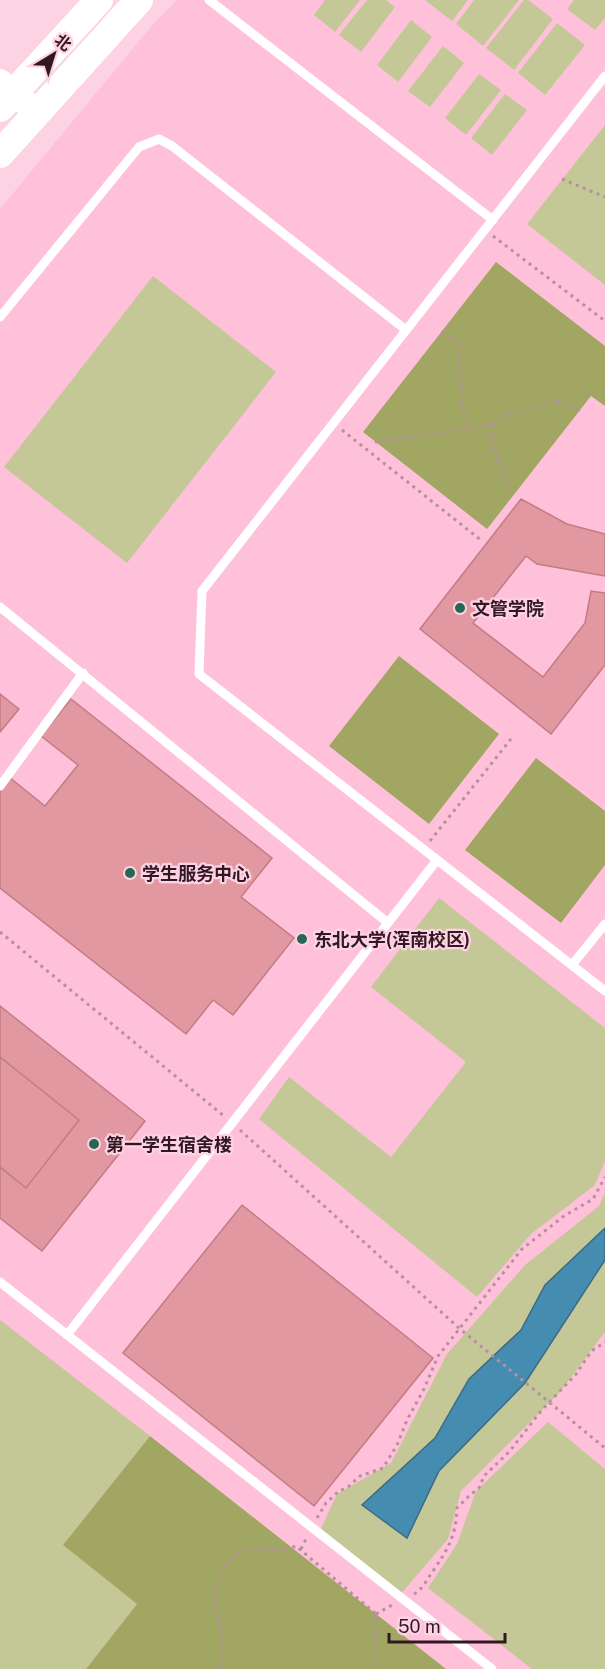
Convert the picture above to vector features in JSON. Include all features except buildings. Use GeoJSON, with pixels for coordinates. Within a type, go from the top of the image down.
{"type":"FeatureCollection","features":[{"type":"Feature","properties":{"kind":"main road"},"geometry":{"type":"LineString","coordinates":[[3,99],[99,0]]}},
{"type":"Feature","properties":{"kind":"main road"},"geometry":{"type":"LineString","coordinates":[[0,154],[140,0]]}},
{"type":"Feature","properties":{"kind":"street"},"geometry":{"type":"LineString","coordinates":[[3,99],[32,119]]}},
{"type":"Feature","properties":{"kind":"lane"},"geometry":{"type":"LineString","coordinates":[[209,0],[493,220]]}},
{"type":"Feature","properties":{"kind":"lane"},"geometry":{"type":"LineString","coordinates":[[605,76],[202,591],[199,674],[605,991]]}},
{"type":"Feature","properties":{"kind":"lane"},"geometry":{"type":"LineString","coordinates":[[0,317],[139,147],[159,139],[406,330]]}},
{"type":"Feature","properties":{"kind":"lane"},"geometry":{"type":"LineString","coordinates":[[0,607],[388,923]]}},
{"type":"Feature","properties":{"kind":"lane"},"geometry":{"type":"LineString","coordinates":[[0,786],[83,673]]}},
{"type":"Feature","properties":{"kind":"lane"},"geometry":{"type":"LineString","coordinates":[[67,1335],[437,860]]}},
{"type":"Feature","properties":{"kind":"lane"},"geometry":{"type":"LineString","coordinates":[[572,965],[605,924]]}},
{"type":"Feature","properties":{"kind":"lane"},"geometry":{"type":"LineString","coordinates":[[0,1282],[492,1669]]}},
{"type":"Feature","properties":{"kind":"path"},"geometry":{"type":"LineString","coordinates":[[562,180],[605,197]]}},
{"type":"Feature","properties":{"kind":"path"},"geometry":{"type":"LineString","coordinates":[[485,230],[605,321]]}},
{"type":"Feature","properties":{"kind":"path"},"geometry":{"type":"LineString","coordinates":[[442,332],[454,341],[459,349],[462,406],[468,428]]}},
{"type":"Feature","properties":{"kind":"path"},"geometry":{"type":"LineString","coordinates":[[375,442],[491,425],[508,414],[556,400],[580,410]]}},
{"type":"Feature","properties":{"kind":"path"},"geometry":{"type":"LineString","coordinates":[[334,423],[482,541]]}},
{"type":"Feature","properties":{"kind":"path"},"geometry":{"type":"LineString","coordinates":[[491,425],[492,443],[513,496]]}},
{"type":"Feature","properties":{"kind":"path"},"geometry":{"type":"LineString","coordinates":[[424,849],[511,739]]}},
{"type":"Feature","properties":{"kind":"path"},"geometry":{"type":"LineString","coordinates":[[0,932],[232,1123],[460,1329],[605,1448]]}},
{"type":"Feature","properties":{"kind":"path"},"geometry":{"type":"LineString","coordinates":[[301,1549],[327,1503],[339,1491],[348,1487],[360,1476],[383,1468],[397,1445],[438,1356],[522,1249],[564,1215],[593,1199],[605,1177]]}},
{"type":"Feature","properties":{"kind":"path"},"geometry":{"type":"LineString","coordinates":[[376,1614],[402,1598],[418,1592],[452,1540],[457,1508],[479,1488],[484,1476],[509,1452],[549,1402],[578,1372],[581,1364],[588,1359],[590,1352],[605,1342]]}},
{"type":"Feature","properties":{"kind":"path"},"geometry":{"type":"LineString","coordinates":[[219,1669],[224,1652],[215,1607],[216,1585],[220,1574],[234,1556],[244,1550],[266,1548],[279,1551],[296,1546],[376,1614]]}},
{"type":"Feature","properties":{"kind":"path"},"geometry":{"type":"LineString","coordinates":[[376,1614],[374,1630],[376,1669]]}},
{"type":"Feature","properties":{"kind":"shaded area","name":"东北大学(浑南校区)"},"geometry":{"type":"Polygon","coordinates":[[[177,0],[605,0],[605,1669],[0,1669],[0,209],[154,23],[177,0]]]}},
{"type":"Feature","properties":{"kind":"green space"},"geometry":{"type":"Polygon","coordinates":[[[325,0],[360,0],[335,32],[314,15],[325,0]]]}},
{"type":"Feature","properties":{"kind":"green space"},"geometry":{"type":"Polygon","coordinates":[[[367,0],[386,0],[395,7],[361,52],[339,35],[367,0]]]}},
{"type":"Feature","properties":{"kind":"green space"},"geometry":{"type":"Polygon","coordinates":[[[425,0],[468,0],[452,21],[425,0]]]}},
{"type":"Feature","properties":{"kind":"green space"},"geometry":{"type":"Polygon","coordinates":[[[474,0],[519,0],[483,46],[456,24],[474,0]]]}},
{"type":"Feature","properties":{"kind":"green space"},"geometry":{"type":"Polygon","coordinates":[[[524,0],[528,0],[553,19],[514,70],[486,48],[524,0]]]}},
{"type":"Feature","properties":{"kind":"green space"},"geometry":{"type":"Polygon","coordinates":[[[574,0],[605,0],[605,18],[595,30],[567,9],[574,0]]]}},
{"type":"Feature","properties":{"kind":"green space"},"geometry":{"type":"Polygon","coordinates":[[[411,20],[432,37],[398,82],[377,65],[411,20]]]}},
{"type":"Feature","properties":{"kind":"green space"},"geometry":{"type":"Polygon","coordinates":[[[557,23],[585,45],[545,95],[518,73],[557,23]]]}},
{"type":"Feature","properties":{"kind":"green space"},"geometry":{"type":"Polygon","coordinates":[[[443,46],[464,63],[430,107],[408,91],[443,46]]]}},
{"type":"Feature","properties":{"kind":"green space"},"geometry":{"type":"Polygon","coordinates":[[[479,74],[501,90],[466,135],[445,118],[479,74]]]}},
{"type":"Feature","properties":{"kind":"green space"},"geometry":{"type":"Polygon","coordinates":[[[505,94],[527,110],[492,155],[471,138],[505,94]]]}},
{"type":"Feature","properties":{"kind":"green space"},"geometry":{"type":"Polygon","coordinates":[[[605,125],[605,285],[527,224],[605,125]]]}},
{"type":"Feature","properties":{"kind":"green space"},"geometry":{"type":"Polygon","coordinates":[[[496,262],[605,346],[605,406],[591,396],[487,529],[363,432],[496,262]]]}},
{"type":"Feature","properties":{"kind":"green space"},"geometry":{"type":"Polygon","coordinates":[[[153,276],[276,372],[127,563],[4,467],[153,276]]]}},
{"type":"Feature","properties":{"kind":"green space"},"geometry":{"type":"Polygon","coordinates":[[[399,656],[499,734],[429,824],[329,746],[399,656]]]}},
{"type":"Feature","properties":{"kind":"green space"},"geometry":{"type":"Polygon","coordinates":[[[536,758],[605,811],[605,865],[561,923],[465,850],[536,758]]]}},
{"type":"Feature","properties":{"kind":"green space"},"geometry":{"type":"Polygon","coordinates":[[[439,898],[605,1028],[605,1161],[595,1185],[531,1234],[477,1297],[259,1119],[289,1077],[391,1157],[466,1062],[371,987],[439,898]]]}},
{"type":"Feature","properties":{"kind":"green space"},"geometry":{"type":"Polygon","coordinates":[[[605,1192],[605,1332],[560,1392],[461,1491],[448,1539],[399,1596],[319,1533],[337,1494],[391,1463],[447,1354],[525,1265],[599,1206],[605,1192]]]}},
{"type":"Feature","properties":{"kind":"green space"},"geometry":{"type":"Polygon","coordinates":[[[0,1320],[150,1436],[63,1545],[137,1604],[86,1669],[0,1669],[0,1320]]]}},
{"type":"Feature","properties":{"kind":"green space"},"geometry":{"type":"Polygon","coordinates":[[[548,1422],[605,1469],[605,1669],[532,1669],[428,1588],[457,1544],[476,1491],[548,1422]]]}},
{"type":"Feature","properties":{"kind":"green space"},"geometry":{"type":"Polygon","coordinates":[[[150,1436],[446,1669],[86,1669],[137,1604],[63,1545],[150,1436]]]}},
{"type":"Feature","properties":{"kind":"water"},"geometry":{"type":"Polygon","coordinates":[[[605,1228],[605,1260],[525,1383],[439,1471],[407,1538],[362,1505],[435,1438],[469,1379],[521,1330],[545,1285],[605,1228]]]}},
{"type":"Feature","properties":{"kind":"place","name":"文管学院"},"geometry":{"type":"Point","coordinates":[460,608]}},
{"type":"Feature","properties":{"kind":"place","name":"学生服务中心"},"geometry":{"type":"Point","coordinates":[130,873]}},
{"type":"Feature","properties":{"kind":"place","name":"东北大学(浑南校区)"},"geometry":{"type":"Point","coordinates":[302,939]}},
{"type":"Feature","properties":{"kind":"place","name":"第一学生宿舍楼"},"geometry":{"type":"Point","coordinates":[94,1144]}}]}
